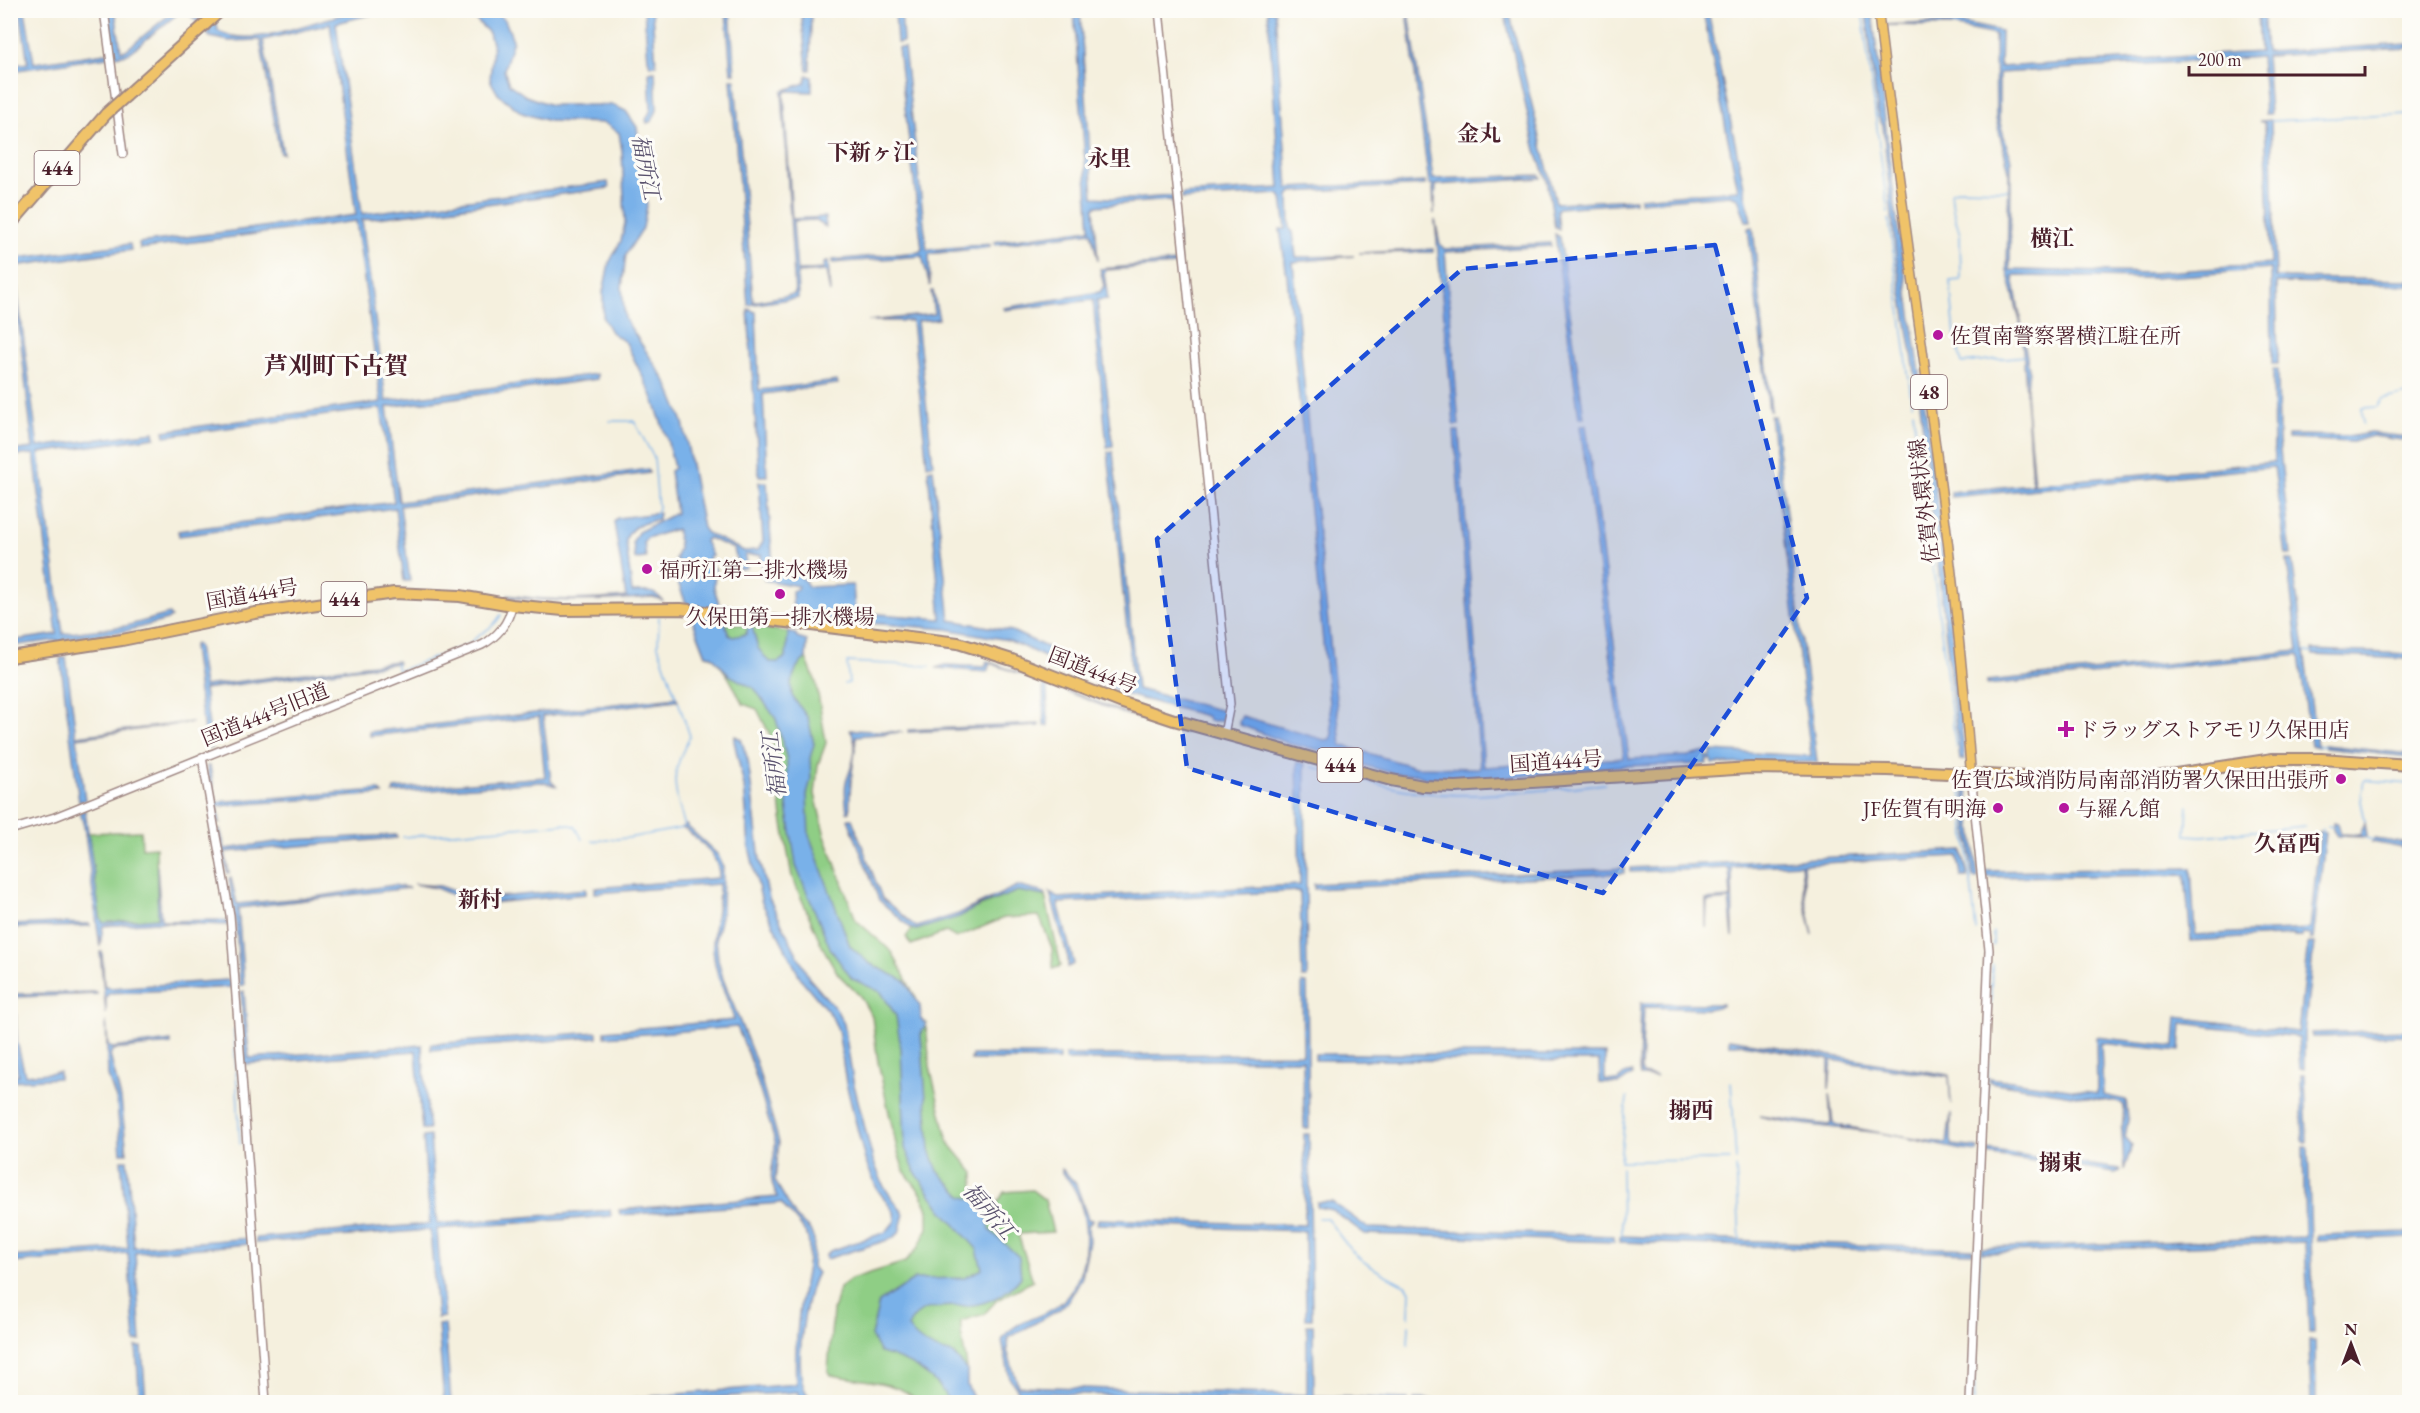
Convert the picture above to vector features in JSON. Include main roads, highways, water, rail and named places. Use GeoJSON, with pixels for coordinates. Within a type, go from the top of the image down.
{"type":"FeatureCollection","features":[{"type":"Feature","properties":{"kind":"highway","name":"444"},"geometry":{"type":"LineString","coordinates":[[10,225],[106,114],[222,10]]}},
{"type":"Feature","properties":{"kind":"highway","name":"国道444号"},"geometry":{"type":"LineString","coordinates":[[10,657],[122,640],[255,613],[394,593],[460,596],[512,605],[563,610],[681,609],[958,643],[1012,660],[1120,702],[1224,734],[1391,780],[1423,786],[1456,787],[1750,768],[1971,774],[2124,782],[2273,759],[2321,759],[2409,765]]}},
{"type":"Feature","properties":{"kind":"main road","name":"佐賀外環状線"},"geometry":{"type":"LineString","coordinates":[[1878,10],[1902,216],[1942,489],[1971,774]]}},
{"type":"Feature","properties":{"kind":"water"},"geometry":{"type":"Polygon","coordinates":[[[20,11],[25,11],[34,63],[113,52],[108,11],[115,11],[121,51],[126,50],[174,11],[181,11],[128,54],[11,71],[10,66],[28,63],[20,11]]]}},
{"type":"Feature","properties":{"kind":"water"},"geometry":{"type":"Polygon","coordinates":[[[187,11],[192,11],[210,32],[210,11],[215,11],[218,31],[233,36],[251,37],[270,35],[347,14],[386,11],[336,23],[362,214],[608,182],[609,188],[362,220],[386,401],[597,374],[597,379],[387,407],[399,502],[648,469],[649,473],[400,506],[410,581],[404,581],[395,508],[179,536],[178,531],[394,502],[381,408],[165,436],[164,431],[381,402],[356,221],[140,249],[139,243],[356,215],[330,24],[263,40],[283,153],[280,153],[260,40],[229,41],[210,37],[187,11]]]}},
{"type":"Feature","properties":{"kind":"water"},"geometry":{"type":"Polygon","coordinates":[[[467,11],[493,11],[505,20],[513,40],[504,70],[509,84],[526,96],[551,105],[613,105],[626,111],[637,127],[647,206],[643,228],[626,254],[622,288],[625,319],[667,383],[683,422],[703,528],[707,533],[744,551],[758,550],[763,541],[759,482],[767,482],[773,570],[798,574],[808,587],[853,585],[855,612],[941,619],[928,470],[933,469],[950,620],[1012,631],[1130,686],[1132,676],[1108,452],[1113,452],[1137,689],[1224,711],[1221,721],[1210,721],[1206,716],[1127,695],[1008,640],[946,629],[855,622],[793,613],[792,591],[798,586],[764,580],[761,555],[745,555],[746,568],[739,569],[734,549],[708,538],[705,541],[712,556],[709,557],[711,568],[715,568],[714,588],[729,635],[733,637],[746,634],[749,625],[752,626],[758,648],[769,662],[778,662],[786,657],[788,632],[807,641],[806,658],[797,667],[791,683],[792,696],[808,718],[814,744],[810,758],[811,779],[807,795],[809,835],[850,946],[869,963],[905,981],[920,1006],[921,1019],[926,1024],[921,1034],[930,1150],[938,1171],[962,1196],[974,1200],[987,1215],[990,1230],[1019,1257],[1021,1277],[1003,1294],[979,1304],[938,1307],[920,1312],[908,1327],[927,1345],[952,1353],[967,1370],[967,1385],[975,1402],[949,1402],[929,1376],[911,1364],[880,1353],[871,1336],[879,1302],[915,1279],[965,1278],[982,1269],[977,1249],[942,1210],[915,1172],[905,1148],[901,1049],[896,1016],[881,992],[852,979],[831,950],[796,866],[787,806],[787,760],[776,719],[755,689],[729,675],[712,656],[706,655],[675,575],[680,573],[678,561],[675,560],[679,548],[677,529],[647,538],[644,542],[646,558],[635,559],[633,542],[638,532],[676,513],[670,471],[674,468],[652,396],[626,343],[611,332],[603,318],[603,292],[609,263],[621,241],[625,223],[619,133],[604,123],[549,121],[522,113],[498,94],[490,80],[493,47],[489,33],[467,11]]]}},
{"type":"Feature","properties":{"kind":"water"},"geometry":{"type":"Polygon","coordinates":[[[644,11],[652,11],[656,65],[650,66],[648,59],[644,11]]]}},
{"type":"Feature","properties":{"kind":"water"},"geometry":{"type":"Polygon","coordinates":[[[726,11],[730,11],[735,73],[731,73],[726,11]]]}},
{"type":"Feature","properties":{"kind":"water"},"geometry":{"type":"Polygon","coordinates":[[[801,11],[811,11],[810,70],[807,70],[801,11]]]}},
{"type":"Feature","properties":{"kind":"water"},"geometry":{"type":"Polygon","coordinates":[[[895,11],[901,11],[903,42],[897,43],[895,11]]]}},
{"type":"Feature","properties":{"kind":"water"},"geometry":{"type":"Polygon","coordinates":[[[1074,11],[1080,11],[1093,197],[1128,199],[1173,196],[1176,226],[1171,200],[1096,206],[1094,208],[1098,260],[1091,232],[995,245],[994,242],[1090,229],[1074,11]]]}},
{"type":"Feature","properties":{"kind":"water"},"geometry":{"type":"Polygon","coordinates":[[[1268,11],[1275,11],[1288,188],[1425,182],[1425,185],[1292,192],[1289,196],[1290,229],[1293,232],[1296,257],[1354,256],[1293,262],[1313,482],[1341,745],[1415,767],[1480,768],[1454,431],[1459,431],[1484,767],[1624,758],[1580,426],[1586,425],[1629,759],[1688,756],[1706,752],[1706,757],[1711,756],[1711,751],[1811,756],[1770,416],[1774,416],[1817,762],[1712,764],[1711,759],[1706,760],[1707,764],[1622,766],[1492,779],[1424,778],[1416,774],[1395,774],[1328,755],[1324,751],[1290,744],[1240,725],[1242,716],[1325,740],[1330,739],[1332,734],[1287,276],[1280,229],[1286,229],[1282,198],[1279,194],[1182,199],[1182,194],[1280,188],[1268,11]]]}},
{"type":"Feature","properties":{"kind":"water"},"geometry":{"type":"Polygon","coordinates":[[[1407,11],[1409,11],[1433,179],[1540,175],[1541,178],[1436,185],[1434,214],[1433,185],[1429,185],[1407,11]]]}},
{"type":"Feature","properties":{"kind":"water"},"geometry":{"type":"Polygon","coordinates":[[[1504,11],[1509,11],[1556,203],[1635,199],[1635,202],[1559,208],[1557,210],[1559,229],[1555,227],[1547,180],[1537,155],[1504,11]]]}},
{"type":"Feature","properties":{"kind":"water"},"geometry":{"type":"Polygon","coordinates":[[[1703,11],[1708,11],[1751,221],[1746,221],[1738,198],[1730,195],[1640,202],[1640,198],[1738,190],[1703,11]]]}},
{"type":"Feature","properties":{"kind":"water"},"geometry":{"type":"Polygon","coordinates":[[[1866,11],[1872,11],[1897,221],[1926,413],[1965,760],[1960,760],[1920,403],[1896,256],[1883,126],[1878,116],[1866,11]]]}},
{"type":"Feature","properties":{"kind":"water"},"geometry":{"type":"Polygon","coordinates":[[[2258,11],[2263,11],[2266,52],[2409,44],[2409,48],[2266,56],[2270,114],[2265,114],[2261,57],[1999,73],[1999,120],[2011,160],[2010,270],[2153,273],[2271,264],[2265,123],[2260,121],[2271,120],[2276,278],[2409,280],[2409,285],[2276,283],[2278,364],[2272,364],[2271,269],[2153,278],[2013,276],[2029,369],[2026,395],[2020,321],[2007,270],[2009,171],[1996,119],[1995,35],[1952,26],[1883,25],[1956,22],[2001,31],[2000,67],[2260,52],[2258,11]]]}},
{"type":"Feature","properties":{"kind":"water"},"geometry":{"type":"Polygon","coordinates":[[[898,48],[904,48],[927,250],[990,244],[990,247],[929,254],[930,286],[922,256],[832,263],[832,260],[919,252],[922,249],[898,48]]]}},
{"type":"Feature","properties":{"kind":"water"},"geometry":{"type":"Polygon","coordinates":[[[655,71],[657,110],[652,121],[647,123],[651,109],[649,72],[655,71]]]}},
{"type":"Feature","properties":{"kind":"water"},"geometry":{"type":"Polygon","coordinates":[[[807,75],[812,77],[812,92],[787,91],[784,94],[792,219],[825,217],[826,227],[815,220],[793,221],[797,271],[823,269],[824,263],[828,261],[830,293],[826,271],[797,273],[798,298],[748,305],[731,79],[735,79],[753,302],[795,294],[782,91],[805,83],[807,75]]]}},
{"type":"Feature","properties":{"kind":"water"},"geometry":{"type":"Polygon","coordinates":[[[1435,220],[1440,244],[1444,249],[1550,243],[1551,246],[1445,252],[1459,425],[1454,425],[1435,220]]]}},
{"type":"Feature","properties":{"kind":"water"},"geometry":{"type":"Polygon","coordinates":[[[1753,227],[1771,411],[1769,411],[1748,228],[1753,227]]]}},
{"type":"Feature","properties":{"kind":"water"},"geometry":{"type":"Polygon","coordinates":[[[1174,231],[1177,231],[1181,280],[1179,281],[1177,265],[1106,270],[1104,273],[1108,299],[1097,300],[1113,446],[1107,447],[1093,300],[1004,310],[1003,308],[1100,292],[1104,286],[1100,269],[1176,262],[1174,231]]]}},
{"type":"Feature","properties":{"kind":"water"},"geometry":{"type":"Polygon","coordinates":[[[1555,234],[1560,237],[1584,418],[1579,418],[1555,234]]]}},
{"type":"Feature","properties":{"kind":"water"},"geometry":{"type":"Polygon","coordinates":[[[130,244],[131,250],[14,266],[38,447],[154,432],[155,437],[39,453],[63,634],[126,626],[169,614],[171,617],[126,631],[64,639],[64,643],[58,644],[57,640],[11,646],[11,641],[57,634],[34,454],[11,456],[11,451],[33,448],[11,259],[130,244]]]}},
{"type":"Feature","properties":{"kind":"water"},"geometry":{"type":"Polygon","coordinates":[[[1433,249],[1433,252],[1359,253],[1433,249]]]}},
{"type":"Feature","properties":{"kind":"water"},"geometry":{"type":"Polygon","coordinates":[[[931,291],[933,291],[939,319],[917,321],[933,464],[927,465],[912,321],[868,321],[934,314],[931,291]]]}},
{"type":"Feature","properties":{"kind":"water"},"geometry":{"type":"Polygon","coordinates":[[[748,309],[756,312],[759,390],[837,381],[838,384],[763,394],[767,476],[759,476],[748,309]]]}},
{"type":"Feature","properties":{"kind":"water"},"geometry":{"type":"Polygon","coordinates":[[[2273,369],[2278,369],[2279,441],[2291,555],[2286,555],[2274,467],[1951,497],[1951,492],[2032,484],[2027,411],[2034,484],[2274,462],[2273,369]]]}},
{"type":"Feature","properties":{"kind":"water"},"geometry":{"type":"Polygon","coordinates":[[[2370,433],[2409,437],[2409,441],[2372,436],[2353,442],[2288,439],[2288,435],[2354,436],[2370,433]]]}},
{"type":"Feature","properties":{"kind":"water"},"geometry":{"type":"Polygon","coordinates":[[[659,513],[658,519],[634,528],[626,540],[632,592],[652,593],[662,600],[653,597],[580,601],[507,597],[508,595],[567,600],[626,597],[614,522],[617,518],[659,513]]]}},
{"type":"Feature","properties":{"kind":"water"},"geometry":{"type":"Polygon","coordinates":[[[2287,560],[2292,560],[2317,747],[2311,745],[2299,655],[1987,685],[1987,681],[2298,651],[2287,560]]]}},
{"type":"Feature","properties":{"kind":"water"},"geometry":{"type":"Polygon","coordinates":[[[195,644],[198,646],[204,686],[397,661],[398,663],[204,689],[212,748],[206,747],[193,647],[195,644]]]}},
{"type":"Feature","properties":{"kind":"water"},"geometry":{"type":"Polygon","coordinates":[[[2312,650],[2409,654],[2409,659],[2313,655],[2312,650]]]}},
{"type":"Feature","properties":{"kind":"water"},"geometry":{"type":"Polygon","coordinates":[[[66,657],[76,736],[193,722],[77,738],[85,800],[79,802],[60,658],[66,657]]]}},
{"type":"Feature","properties":{"kind":"water"},"geometry":{"type":"Polygon","coordinates":[[[987,661],[1035,679],[990,663],[987,672],[936,668],[945,665],[985,667],[987,661]]]}},
{"type":"Feature","properties":{"kind":"water"},"geometry":{"type":"Polygon","coordinates":[[[1043,681],[1120,711],[1185,731],[1185,733],[1119,712],[1047,684],[1048,726],[1044,726],[1043,681]]]}},
{"type":"Feature","properties":{"kind":"water"},"geometry":{"type":"Polygon","coordinates":[[[676,697],[678,700],[543,716],[551,781],[556,786],[541,782],[393,793],[394,789],[545,777],[539,717],[370,736],[369,732],[676,697]]]}},
{"type":"Feature","properties":{"kind":"water"},"geometry":{"type":"Polygon","coordinates":[[[1039,724],[1039,726],[908,732],[908,730],[1039,724]]]}},
{"type":"Feature","properties":{"kind":"water"},"geometry":{"type":"Polygon","coordinates":[[[850,730],[903,732],[856,736],[855,746],[850,730]]]}},
{"type":"Feature","properties":{"kind":"water"},"geometry":{"type":"Polygon","coordinates":[[[735,736],[741,739],[748,760],[760,860],[769,898],[809,978],[836,1009],[844,1024],[853,1081],[873,1160],[884,1187],[904,1214],[899,1233],[891,1239],[826,1259],[825,1256],[830,1251],[886,1232],[895,1221],[894,1212],[877,1189],[865,1160],[846,1083],[838,1030],[831,1015],[801,979],[762,903],[749,847],[744,786],[734,741],[735,736]]]}},
{"type":"Feature","properties":{"kind":"water"},"geometry":{"type":"Polygon","coordinates":[[[2324,745],[2409,754],[2409,757],[2325,748],[2324,745]]]}},
{"type":"Feature","properties":{"kind":"water"},"geometry":{"type":"Polygon","coordinates":[[[854,753],[850,812],[847,812],[845,786],[854,753]]]}},
{"type":"Feature","properties":{"kind":"water"},"geometry":{"type":"Polygon","coordinates":[[[1297,762],[1305,764],[1307,978],[1302,978],[1300,891],[1058,903],[1074,964],[1068,967],[1068,958],[1050,893],[1058,898],[1300,885],[1297,762]]]}},
{"type":"Feature","properties":{"kind":"water"},"geometry":{"type":"Polygon","coordinates":[[[207,766],[210,766],[216,802],[379,790],[383,794],[217,806],[220,823],[216,822],[207,766]]]}},
{"type":"Feature","properties":{"kind":"water"},"geometry":{"type":"Polygon","coordinates":[[[1964,788],[1967,788],[1978,877],[1976,879],[1973,877],[1964,788]]]}},
{"type":"Feature","properties":{"kind":"water"},"geometry":{"type":"Polygon","coordinates":[[[85,810],[100,917],[103,923],[158,918],[157,866],[161,919],[165,921],[220,920],[228,922],[228,925],[155,922],[103,926],[100,947],[84,826],[80,812],[85,810]]]}},
{"type":"Feature","properties":{"kind":"water"},"geometry":{"type":"Polygon","coordinates":[[[848,819],[852,819],[882,898],[916,927],[958,914],[1017,886],[1045,893],[1045,896],[1018,891],[979,906],[959,917],[916,930],[912,929],[879,900],[848,819]]]}},
{"type":"Feature","properties":{"kind":"water"},"geometry":{"type":"Polygon","coordinates":[[[2333,822],[2337,823],[2340,834],[2360,835],[2365,823],[2367,837],[2337,836],[2333,830],[2333,822]]]}},
{"type":"Feature","properties":{"kind":"water"},"geometry":{"type":"Polygon","coordinates":[[[686,825],[718,855],[723,867],[722,912],[716,937],[718,959],[723,979],[756,1062],[779,1142],[775,1181],[796,1217],[810,1230],[814,1240],[812,1267],[817,1273],[812,1283],[804,1317],[800,1356],[804,1388],[810,1397],[808,1402],[799,1402],[798,1392],[633,1402],[633,1398],[796,1384],[798,1325],[809,1250],[806,1233],[781,1203],[620,1215],[619,1210],[777,1197],[771,1174],[775,1141],[751,1061],[737,1027],[605,1037],[605,1031],[734,1020],[718,974],[713,949],[719,884],[595,893],[595,888],[719,878],[713,856],[686,829],[681,828],[686,825]]]}},
{"type":"Feature","properties":{"kind":"water"},"geometry":{"type":"Polygon","coordinates":[[[220,829],[225,849],[291,840],[396,835],[397,838],[225,852],[229,873],[227,873],[218,831],[220,829]]]}},
{"type":"Feature","properties":{"kind":"water"},"geometry":{"type":"Polygon","coordinates":[[[2320,832],[2326,833],[2313,939],[2310,939],[2310,935],[2302,934],[2302,937],[2294,937],[2294,935],[2191,941],[2185,875],[1984,877],[1984,871],[2191,868],[2195,935],[2310,929],[2320,832]]]}},
{"type":"Feature","properties":{"kind":"water"},"geometry":{"type":"Polygon","coordinates":[[[2375,839],[2409,844],[2409,849],[2372,842],[2375,839]]]}},
{"type":"Feature","properties":{"kind":"water"},"geometry":{"type":"Polygon","coordinates":[[[1962,850],[1968,877],[1961,877],[1958,856],[1803,864],[1805,898],[1813,935],[1804,899],[1801,864],[1732,867],[1733,937],[1729,900],[1707,902],[1706,928],[1706,900],[1731,898],[1729,868],[1630,872],[1630,868],[1962,850]]]}},
{"type":"Feature","properties":{"kind":"water"},"geometry":{"type":"Polygon","coordinates":[[[1624,868],[1624,873],[1314,889],[1314,884],[1624,868]]]}},
{"type":"Feature","properties":{"kind":"water"},"geometry":{"type":"Polygon","coordinates":[[[229,878],[231,878],[237,904],[314,897],[394,885],[409,888],[238,908],[244,985],[240,986],[236,926],[229,878]]]}},
{"type":"Feature","properties":{"kind":"water"},"geometry":{"type":"Polygon","coordinates":[[[414,884],[440,886],[477,899],[586,889],[586,894],[481,904],[469,902],[436,888],[414,884]]]}},
{"type":"Feature","properties":{"kind":"water"},"geometry":{"type":"Polygon","coordinates":[[[89,924],[90,926],[11,928],[11,925],[89,924]]]}},
{"type":"Feature","properties":{"kind":"water"},"geometry":{"type":"Polygon","coordinates":[[[2308,943],[2314,943],[2304,1034],[2304,1069],[2300,1069],[2298,1037],[2182,1023],[2180,1051],[2101,1043],[2103,1095],[2126,1100],[2128,1120],[2125,1137],[2132,1145],[2124,1170],[2122,1132],[2124,1106],[2121,1103],[1990,1082],[1990,1078],[2097,1093],[2096,1037],[2175,1046],[2177,1017],[2298,1032],[2308,943]]]}},
{"type":"Feature","properties":{"kind":"water"},"geometry":{"type":"Polygon","coordinates":[[[100,952],[102,952],[104,985],[110,988],[228,980],[232,982],[233,987],[109,993],[106,998],[106,1014],[100,952]]]}},
{"type":"Feature","properties":{"kind":"water"},"geometry":{"type":"Polygon","coordinates":[[[1302,983],[1307,983],[1309,1128],[1304,1128],[1303,1060],[1065,1060],[1065,1055],[1303,1054],[1302,983]]]}},
{"type":"Feature","properties":{"kind":"water"},"geometry":{"type":"Polygon","coordinates":[[[244,991],[249,1058],[422,1045],[429,1130],[422,1130],[416,1051],[245,1064],[241,992],[244,991]]]}},
{"type":"Feature","properties":{"kind":"water"},"geometry":{"type":"Polygon","coordinates":[[[96,992],[97,994],[15,997],[17,1042],[25,1075],[59,1072],[59,1078],[11,1081],[11,1076],[18,1075],[13,1040],[14,994],[96,992]]]}},
{"type":"Feature","properties":{"kind":"water"},"geometry":{"type":"Polygon","coordinates":[[[1641,1003],[1722,1004],[1722,1006],[1707,1009],[1644,1007],[1641,1070],[1643,1074],[1657,1077],[1640,1076],[1641,1003]]]}},
{"type":"Feature","properties":{"kind":"water"},"geometry":{"type":"Polygon","coordinates":[[[106,1021],[108,1045],[112,1048],[171,1041],[171,1044],[113,1050],[110,1055],[121,1099],[127,1153],[121,1153],[117,1102],[108,1076],[106,1021]]]}},
{"type":"Feature","properties":{"kind":"water"},"geometry":{"type":"Polygon","coordinates":[[[2409,1030],[2409,1035],[2312,1037],[2311,1033],[2409,1030]]]}},
{"type":"Feature","properties":{"kind":"water"},"geometry":{"type":"Polygon","coordinates":[[[597,1032],[597,1037],[431,1050],[431,1044],[597,1032]]]}},
{"type":"Feature","properties":{"kind":"water"},"geometry":{"type":"Polygon","coordinates":[[[1729,1039],[1949,1075],[1951,1105],[1949,1077],[1832,1060],[1829,1089],[1829,1059],[1743,1044],[1729,1044],[1729,1039]]]}},
{"type":"Feature","properties":{"kind":"water"},"geometry":{"type":"Polygon","coordinates":[[[1315,1054],[1605,1054],[1605,1080],[1618,1081],[1625,1074],[1632,1072],[1632,1075],[1619,1084],[1600,1083],[1599,1061],[1315,1060],[1315,1054]]]}},
{"type":"Feature","properties":{"kind":"water"},"geometry":{"type":"Polygon","coordinates":[[[972,1055],[1059,1055],[1059,1060],[971,1060],[972,1055]]]}},
{"type":"Feature","properties":{"kind":"water"},"geometry":{"type":"Polygon","coordinates":[[[2301,1075],[2305,1075],[2307,1142],[2303,1142],[2301,1075]]]}},
{"type":"Feature","properties":{"kind":"water"},"geometry":{"type":"Polygon","coordinates":[[[1829,1094],[1833,1123],[1883,1133],[1759,1116],[1829,1125],[1831,1123],[1829,1094]]]}},
{"type":"Feature","properties":{"kind":"water"},"geometry":{"type":"Polygon","coordinates":[[[1951,1113],[1951,1145],[1978,1148],[1977,1152],[1965,1151],[1902,1137],[1947,1143],[1951,1113]]]}},
{"type":"Feature","properties":{"kind":"water"},"geometry":{"type":"Polygon","coordinates":[[[1304,1134],[1309,1134],[1312,1319],[1306,1319],[1305,1231],[1097,1224],[1098,1219],[1305,1225],[1304,1134]]]}},
{"type":"Feature","properties":{"kind":"water"},"geometry":{"type":"Polygon","coordinates":[[[430,1136],[437,1224],[610,1210],[611,1216],[437,1229],[444,1317],[437,1318],[430,1230],[256,1243],[256,1238],[430,1224],[423,1137],[430,1136]]]}},
{"type":"Feature","properties":{"kind":"water"},"geometry":{"type":"Polygon","coordinates":[[[2303,1147],[2308,1147],[2314,1333],[2309,1333],[2305,1242],[1982,1253],[1982,1248],[2305,1237],[2303,1147]]]}},
{"type":"Feature","properties":{"kind":"water"},"geometry":{"type":"Polygon","coordinates":[[[1986,1150],[2119,1169],[2120,1171],[2115,1173],[1986,1154],[1986,1150]]]}},
{"type":"Feature","properties":{"kind":"water"},"geometry":{"type":"Polygon","coordinates":[[[121,1160],[127,1160],[134,1247],[250,1238],[250,1244],[135,1253],[141,1341],[135,1342],[128,1253],[11,1263],[11,1257],[128,1248],[121,1160]]]}},
{"type":"Feature","properties":{"kind":"water"},"geometry":{"type":"Polygon","coordinates":[[[1062,1169],[1076,1184],[1088,1219],[1092,1220],[1088,1226],[1089,1241],[1082,1277],[1069,1300],[1059,1310],[1008,1338],[1007,1350],[1018,1386],[1307,1395],[1307,1325],[1313,1325],[1314,1396],[1408,1399],[1408,1402],[1308,1402],[1024,1392],[1032,1402],[1026,1402],[1010,1379],[1002,1341],[1012,1329],[1056,1307],[1069,1295],[1078,1279],[1086,1242],[1085,1222],[1080,1203],[1073,1187],[1062,1173],[1062,1169]]]}},
{"type":"Feature","properties":{"kind":"water"},"geometry":{"type":"Polygon","coordinates":[[[1317,1202],[1332,1202],[1368,1228],[1614,1236],[1614,1242],[1365,1234],[1332,1210],[1317,1207],[1317,1202]]]}},
{"type":"Feature","properties":{"kind":"water"},"geometry":{"type":"Polygon","coordinates":[[[2409,1232],[2409,1237],[2317,1241],[2317,1235],[2409,1232]]]}},
{"type":"Feature","properties":{"kind":"water"},"geometry":{"type":"Polygon","coordinates":[[[1620,1236],[1973,1249],[1973,1253],[1620,1242],[1620,1236]]]}},
{"type":"Feature","properties":{"kind":"water"},"geometry":{"type":"Polygon","coordinates":[[[445,1324],[451,1402],[444,1402],[438,1325],[445,1324]]]}},
{"type":"Feature","properties":{"kind":"water"},"geometry":{"type":"Polygon","coordinates":[[[2309,1341],[2315,1341],[2316,1402],[2311,1402],[2309,1341]]]}},
{"type":"Feature","properties":{"kind":"water"},"geometry":{"type":"Polygon","coordinates":[[[136,1347],[142,1347],[146,1402],[140,1402],[136,1347]]]}},
{"type":"Feature","properties":{"kind":"water"},"geometry":{"type":"Polygon","coordinates":[[[1414,1399],[1507,1402],[1414,1402],[1414,1399]]]}},
{"type":"Feature","properties":{"kind":"waterway"},"geometry":{"type":"LineString","coordinates":[[1862,10],[1888,213]]}},
{"type":"Feature","properties":{"kind":"waterway"},"geometry":{"type":"LineString","coordinates":[[2271,121],[2410,114]]}},
{"type":"Feature","properties":{"kind":"waterway"},"geometry":{"type":"LineString","coordinates":[[2008,190],[1960,189],[1951,192],[1953,210],[1960,234],[1961,280],[1950,281],[1955,336],[1962,363],[2024,356]]}},
{"type":"Feature","properties":{"kind":"waterway"},"geometry":{"type":"LineString","coordinates":[[1889,219],[1912,404]]}},
{"type":"Feature","properties":{"kind":"waterway"},"geometry":{"type":"LineString","coordinates":[[2363,424],[2362,408],[2377,407],[2381,400],[2410,393]]}},
{"type":"Feature","properties":{"kind":"waterway"},"geometry":{"type":"LineString","coordinates":[[1913,411],[1956,747]]}},
{"type":"Feature","properties":{"kind":"waterway"},"geometry":{"type":"LineString","coordinates":[[610,421],[634,421],[654,458],[658,508],[655,515]]}},
{"type":"Feature","properties":{"kind":"waterway"},"geometry":{"type":"LineString","coordinates":[[396,663],[398,671],[469,645],[493,625],[501,615]]}},
{"type":"Feature","properties":{"kind":"waterway"},"geometry":{"type":"LineString","coordinates":[[659,617],[658,646],[676,697]]}},
{"type":"Feature","properties":{"kind":"waterway"},"geometry":{"type":"LineString","coordinates":[[2305,652],[2313,653]]}},
{"type":"Feature","properties":{"kind":"waterway"},"geometry":{"type":"LineString","coordinates":[[844,684],[849,683],[847,662],[930,666]]}},
{"type":"Feature","properties":{"kind":"waterway"},"geometry":{"type":"LineString","coordinates":[[678,701],[690,736],[679,761],[675,781],[685,827]]}},
{"type":"Feature","properties":{"kind":"waterway"},"geometry":{"type":"LineString","coordinates":[[2317,746],[2324,746]]}},
{"type":"Feature","properties":{"kind":"waterway"},"geometry":{"type":"LineString","coordinates":[[1312,767],[1393,788],[1443,794],[1513,793],[1605,784]]}},
{"type":"Feature","properties":{"kind":"waterway"},"geometry":{"type":"LineString","coordinates":[[2365,822],[2361,801],[2364,780],[2410,784]]}},
{"type":"Feature","properties":{"kind":"waterway"},"geometry":{"type":"LineString","coordinates":[[1961,788],[1976,930]]}},
{"type":"Feature","properties":{"kind":"waterway"},"geometry":{"type":"LineString","coordinates":[[2188,806],[2186,835],[2202,836],[2305,826]]}},
{"type":"Feature","properties":{"kind":"waterway"},"geometry":{"type":"LineString","coordinates":[[403,837],[565,824],[575,826],[582,839]]}},
{"type":"Feature","properties":{"kind":"waterway"},"geometry":{"type":"LineString","coordinates":[[2328,826],[2333,827]]}},
{"type":"Feature","properties":{"kind":"waterway"},"geometry":{"type":"LineString","coordinates":[[592,841],[628,838],[683,828]]}},
{"type":"Feature","properties":{"kind":"waterway"},"geometry":{"type":"LineString","coordinates":[[2366,838],[2374,840]]}},
{"type":"Feature","properties":{"kind":"waterway"},"geometry":{"type":"LineString","coordinates":[[1993,932],[1993,946]]}},
{"type":"Feature","properties":{"kind":"waterway"},"geometry":{"type":"LineString","coordinates":[[1986,1112],[1992,965]]}},
{"type":"Feature","properties":{"kind":"waterway"},"geometry":{"type":"LineString","coordinates":[[234,1029],[240,1144]]}},
{"type":"Feature","properties":{"kind":"waterway"},"geometry":{"type":"LineString","coordinates":[[1731,1082],[1736,1160]]}},
{"type":"Feature","properties":{"kind":"waterway"},"geometry":{"type":"LineString","coordinates":[[1627,1098],[1620,1161],[1730,1160]]}},
{"type":"Feature","properties":{"kind":"waterway"},"geometry":{"type":"LineString","coordinates":[[1984,1155],[1985,1118]]}},
{"type":"Feature","properties":{"kind":"waterway"},"geometry":{"type":"LineString","coordinates":[[1976,1344],[1984,1161]]}},
{"type":"Feature","properties":{"kind":"waterway"},"geometry":{"type":"LineString","coordinates":[[1736,1167],[1740,1241]]}},
{"type":"Feature","properties":{"kind":"waterway"},"geometry":{"type":"LineString","coordinates":[[1621,1168],[1622,1236]]}},
{"type":"Feature","properties":{"kind":"waterway"},"geometry":{"type":"LineString","coordinates":[[1318,1218],[1327,1218],[1345,1243],[1369,1266],[1407,1286],[1410,1291],[1409,1317]]}},
{"type":"Feature","properties":{"kind":"waterway"},"geometry":{"type":"LineString","coordinates":[[1408,1345],[1409,1325]]}},
{"type":"Feature","properties":{"kind":"waterway"},"geometry":{"type":"LineString","coordinates":[[1974,1402],[1976,1351]]}},
{"type":"Feature","properties":{"kind":"place","name":"佐賀南警察署横江駐在所"},"geometry":{"type":"Point","coordinates":[1938,335]}},
{"type":"Feature","properties":{"kind":"place","name":"福所江第二排水機場"},"geometry":{"type":"Point","coordinates":[647,569]}},
{"type":"Feature","properties":{"kind":"place","name":"久保田第一排水機場"},"geometry":{"type":"Point","coordinates":[780,594]}},
{"type":"Feature","properties":{"kind":"place","name":"ドラッグストアモリ久保田店"},"geometry":{"type":"Point","coordinates":[2066,729]}},
{"type":"Feature","properties":{"kind":"place","name":"佐賀広域消防局南部消防署久保田出張所"},"geometry":{"type":"Point","coordinates":[2341,779]}},
{"type":"Feature","properties":{"kind":"place","name":"JF佐賀有明海"},"geometry":{"type":"Point","coordinates":[1998,808]}},
{"type":"Feature","properties":{"kind":"place","name":"与羅ん館"},"geometry":{"type":"Point","coordinates":[2064,808]}},
{"type":"Feature","properties":{"kind":"district","name":"金丸"},"geometry":{"type":"Point","coordinates":[1479,133]}},
{"type":"Feature","properties":{"kind":"district","name":"下新ヶ江"},"geometry":{"type":"Point","coordinates":[871,152]}},
{"type":"Feature","properties":{"kind":"district","name":"永里"},"geometry":{"type":"Point","coordinates":[1109,158]}},
{"type":"Feature","properties":{"kind":"district","name":"横江"},"geometry":{"type":"Point","coordinates":[2052,238]}},
{"type":"Feature","properties":{"kind":"district","name":"芦刈町下古賀"},"geometry":{"type":"Point","coordinates":[336,365]}},
{"type":"Feature","properties":{"kind":"district","name":"久冨西"},"geometry":{"type":"Point","coordinates":[2287,843]}},
{"type":"Feature","properties":{"kind":"district","name":"新村"},"geometry":{"type":"Point","coordinates":[480,899]}},
{"type":"Feature","properties":{"kind":"district","name":"搦西"},"geometry":{"type":"Point","coordinates":[1691,1110]}},
{"type":"Feature","properties":{"kind":"district","name":"搦東"},"geometry":{"type":"Point","coordinates":[2061,1162]}},
{"type":"Feature","properties":{"kind":"water label","name":"福所江"},"geometry":{"type":"Point","coordinates":[646,167]}},
{"type":"Feature","properties":{"kind":"water label","name":"福所江"},"geometry":{"type":"Point","coordinates":[774,765]}},
{"type":"Feature","properties":{"kind":"water label","name":"福所江"},"geometry":{"type":"Point","coordinates":[989,1211]}}]}
